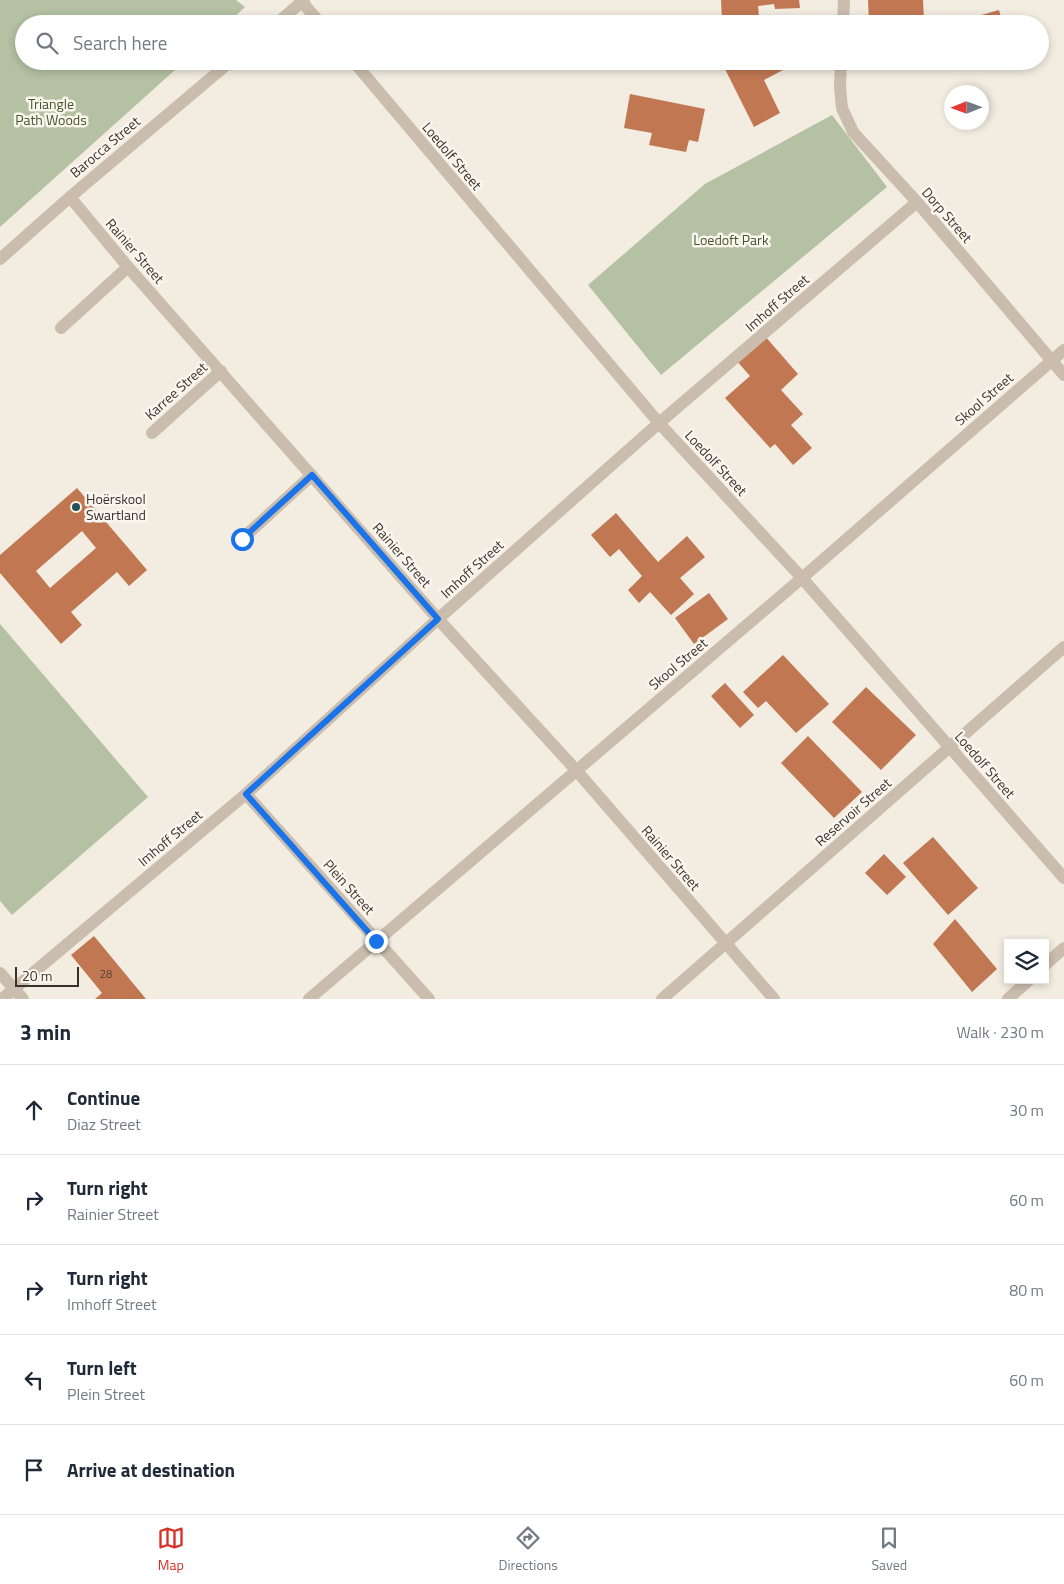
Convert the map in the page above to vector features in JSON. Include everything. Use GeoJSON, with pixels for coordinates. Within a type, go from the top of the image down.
{"type":"FeatureCollection","features":[{"type":"Feature","properties":{"kind":"street"},"geometry":{"type":"LineString","coordinates":[[843,15],[844,0]]}},
{"type":"Feature","properties":{"kind":"street"},"geometry":{"type":"LineString","coordinates":[[287,15],[303,1],[314,15]]}},
{"type":"Feature","properties":{"kind":"street","name":"Barocca Street"},"geometry":{"type":"LineString","coordinates":[[0,259],[70,197],[221,70]]}},
{"type":"Feature","properties":{"kind":"street","name":"Loedolf Street"},"geometry":{"type":"LineString","coordinates":[[360,70],[659,423],[802,578],[1064,878]]}},
{"type":"Feature","properties":{"kind":"street","name":"Dorp Street"},"geometry":{"type":"LineString","coordinates":[[841,70],[842,108],[853,132],[917,202],[1064,375]]}},
{"type":"Feature","properties":{"kind":"street","name":"Rainier Street"},"geometry":{"type":"LineString","coordinates":[[70,197],[128,267],[438,619],[576,770],[774,999]]}},
{"type":"Feature","properties":{"kind":"street","name":"Imhoff Street"},"geometry":{"type":"LineString","coordinates":[[2,999],[246,794],[438,619],[659,423],[917,202]]}},
{"type":"Feature","properties":{"kind":"street"},"geometry":{"type":"LineString","coordinates":[[61,328],[128,267]]}},
{"type":"Feature","properties":{"kind":"street","name":"Skool Street"},"geometry":{"type":"LineString","coordinates":[[309,999],[802,578],[1064,350]]}},
{"type":"Feature","properties":{"kind":"street","name":"Karree Street"},"geometry":{"type":"LineString","coordinates":[[152,433],[221,371]]}},
{"type":"Feature","properties":{"kind":"street"},"geometry":{"type":"LineString","coordinates":[[242,539],[312,475]]}},
{"type":"Feature","properties":{"kind":"street","name":"Reservoir Street"},"geometry":{"type":"LineString","coordinates":[[662,999],[1064,647]]}},
{"type":"Feature","properties":{"kind":"street","name":"Plein Street"},"geometry":{"type":"LineString","coordinates":[[246,794],[429,999]]}},
{"type":"Feature","properties":{"kind":"street"},"geometry":{"type":"LineString","coordinates":[[1049,961],[1064,948]]}},
{"type":"Feature","properties":{"kind":"street"},"geometry":{"type":"LineString","coordinates":[[0,973],[23,999]]}},
{"type":"Feature","properties":{"kind":"street"},"geometry":{"type":"LineString","coordinates":[[1008,999],[1025,984]]}},
{"type":"Feature","properties":{"kind":"green space","name":"Triangle Path Woods"},"geometry":{"type":"Polygon","coordinates":[[[0,0],[236,0],[245,7],[237,15],[15,15],[15,70],[175,70],[0,227],[0,0]]]}},
{"type":"Feature","properties":{"kind":"green space","name":"Loedoft Park"},"geometry":{"type":"Polygon","coordinates":[[[832,115],[887,187],[661,375],[588,285],[705,184],[832,115]]]}},
{"type":"Feature","properties":{"kind":"green space"},"geometry":{"type":"Polygon","coordinates":[[[0,624],[148,797],[12,915],[0,901],[0,624]]]}},
{"type":"Feature","properties":{"kind":"building"},"geometry":{"type":"Polygon","coordinates":[[[721,0],[799,0],[800,8],[775,9],[774,4],[758,6],[759,15],[722,15],[721,0]]]}},
{"type":"Feature","properties":{"kind":"building"},"geometry":{"type":"Polygon","coordinates":[[[868,0],[923,0],[924,15],[869,15],[868,0]]]}},
{"type":"Feature","properties":{"kind":"building"},"geometry":{"type":"Polygon","coordinates":[[[999,10],[1000,15],[981,15],[999,10]]]}},
{"type":"Feature","properties":{"kind":"building"},"geometry":{"type":"Polygon","coordinates":[[[726,70],[783,70],[764,80],[780,113],[754,127],[726,70]]]}},
{"type":"Feature","properties":{"kind":"building"},"geometry":{"type":"Polygon","coordinates":[[[630,94],[705,109],[698,142],[689,140],[686,152],[649,145],[652,133],[624,128],[630,94]]]}},
{"type":"Feature","properties":{"kind":"building"},"geometry":{"type":"Polygon","coordinates":[[[764,335],[798,374],[781,390],[803,414],[791,425],[812,448],[793,465],[775,444],[770,448],[725,398],[750,376],[736,360],[764,335]]]}},
{"type":"Feature","properties":{"kind":"building"},"geometry":{"type":"Polygon","coordinates":[[[77,488],[147,570],[129,586],[117,572],[71,612],[82,625],[61,644],[0,573],[0,555],[77,488]],[[82,531],[36,571],[50,588],[96,548],[82,531]]]}},
{"type":"Feature","properties":{"kind":"building"},"geometry":{"type":"Polygon","coordinates":[[[616,513],[658,562],[687,536],[705,557],[680,578],[694,594],[671,615],[650,592],[639,603],[628,590],[642,576],[619,549],[610,557],[591,535],[616,513]]]}},
{"type":"Feature","properties":{"kind":"building"},"geometry":{"type":"Polygon","coordinates":[[[709,593],[728,619],[694,644],[675,618],[709,593]]]}},
{"type":"Feature","properties":{"kind":"building"},"geometry":{"type":"Polygon","coordinates":[[[783,655],[829,704],[796,733],[766,701],[758,708],[743,692],[783,655]]]}},
{"type":"Feature","properties":{"kind":"building"},"geometry":{"type":"Polygon","coordinates":[[[725,683],[754,715],[740,728],[711,696],[725,683]]]}},
{"type":"Feature","properties":{"kind":"building"},"geometry":{"type":"Polygon","coordinates":[[[866,687],[916,735],[881,770],[832,722],[866,687]]]}},
{"type":"Feature","properties":{"kind":"building"},"geometry":{"type":"Polygon","coordinates":[[[808,736],[862,792],[834,818],[781,763],[808,736]]]}},
{"type":"Feature","properties":{"kind":"building"},"geometry":{"type":"Polygon","coordinates":[[[933,837],[978,888],[948,915],[903,863],[933,837]]]}},
{"type":"Feature","properties":{"kind":"building"},"geometry":{"type":"Polygon","coordinates":[[[884,854],[906,877],[887,895],[865,873],[884,854]]]}},
{"type":"Feature","properties":{"kind":"building"},"geometry":{"type":"Polygon","coordinates":[[[955,919],[997,969],[972,992],[933,944],[955,919]]]}},
{"type":"Feature","properties":{"kind":"building"},"geometry":{"type":"Polygon","coordinates":[[[94,936],[146,999],[95,999],[102,993],[71,955],[94,936]]]}},
{"type":"Feature","properties":{"kind":"place","name":"Hoërskool Swartland"},"geometry":{"type":"Point","coordinates":[76,507]}},
{"type":"Feature","properties":{"kind":"route"},"geometry":{"type":"LineString","coordinates":[[242,539],[312,475],[438,619],[246,794],[376,941]]}}]}
